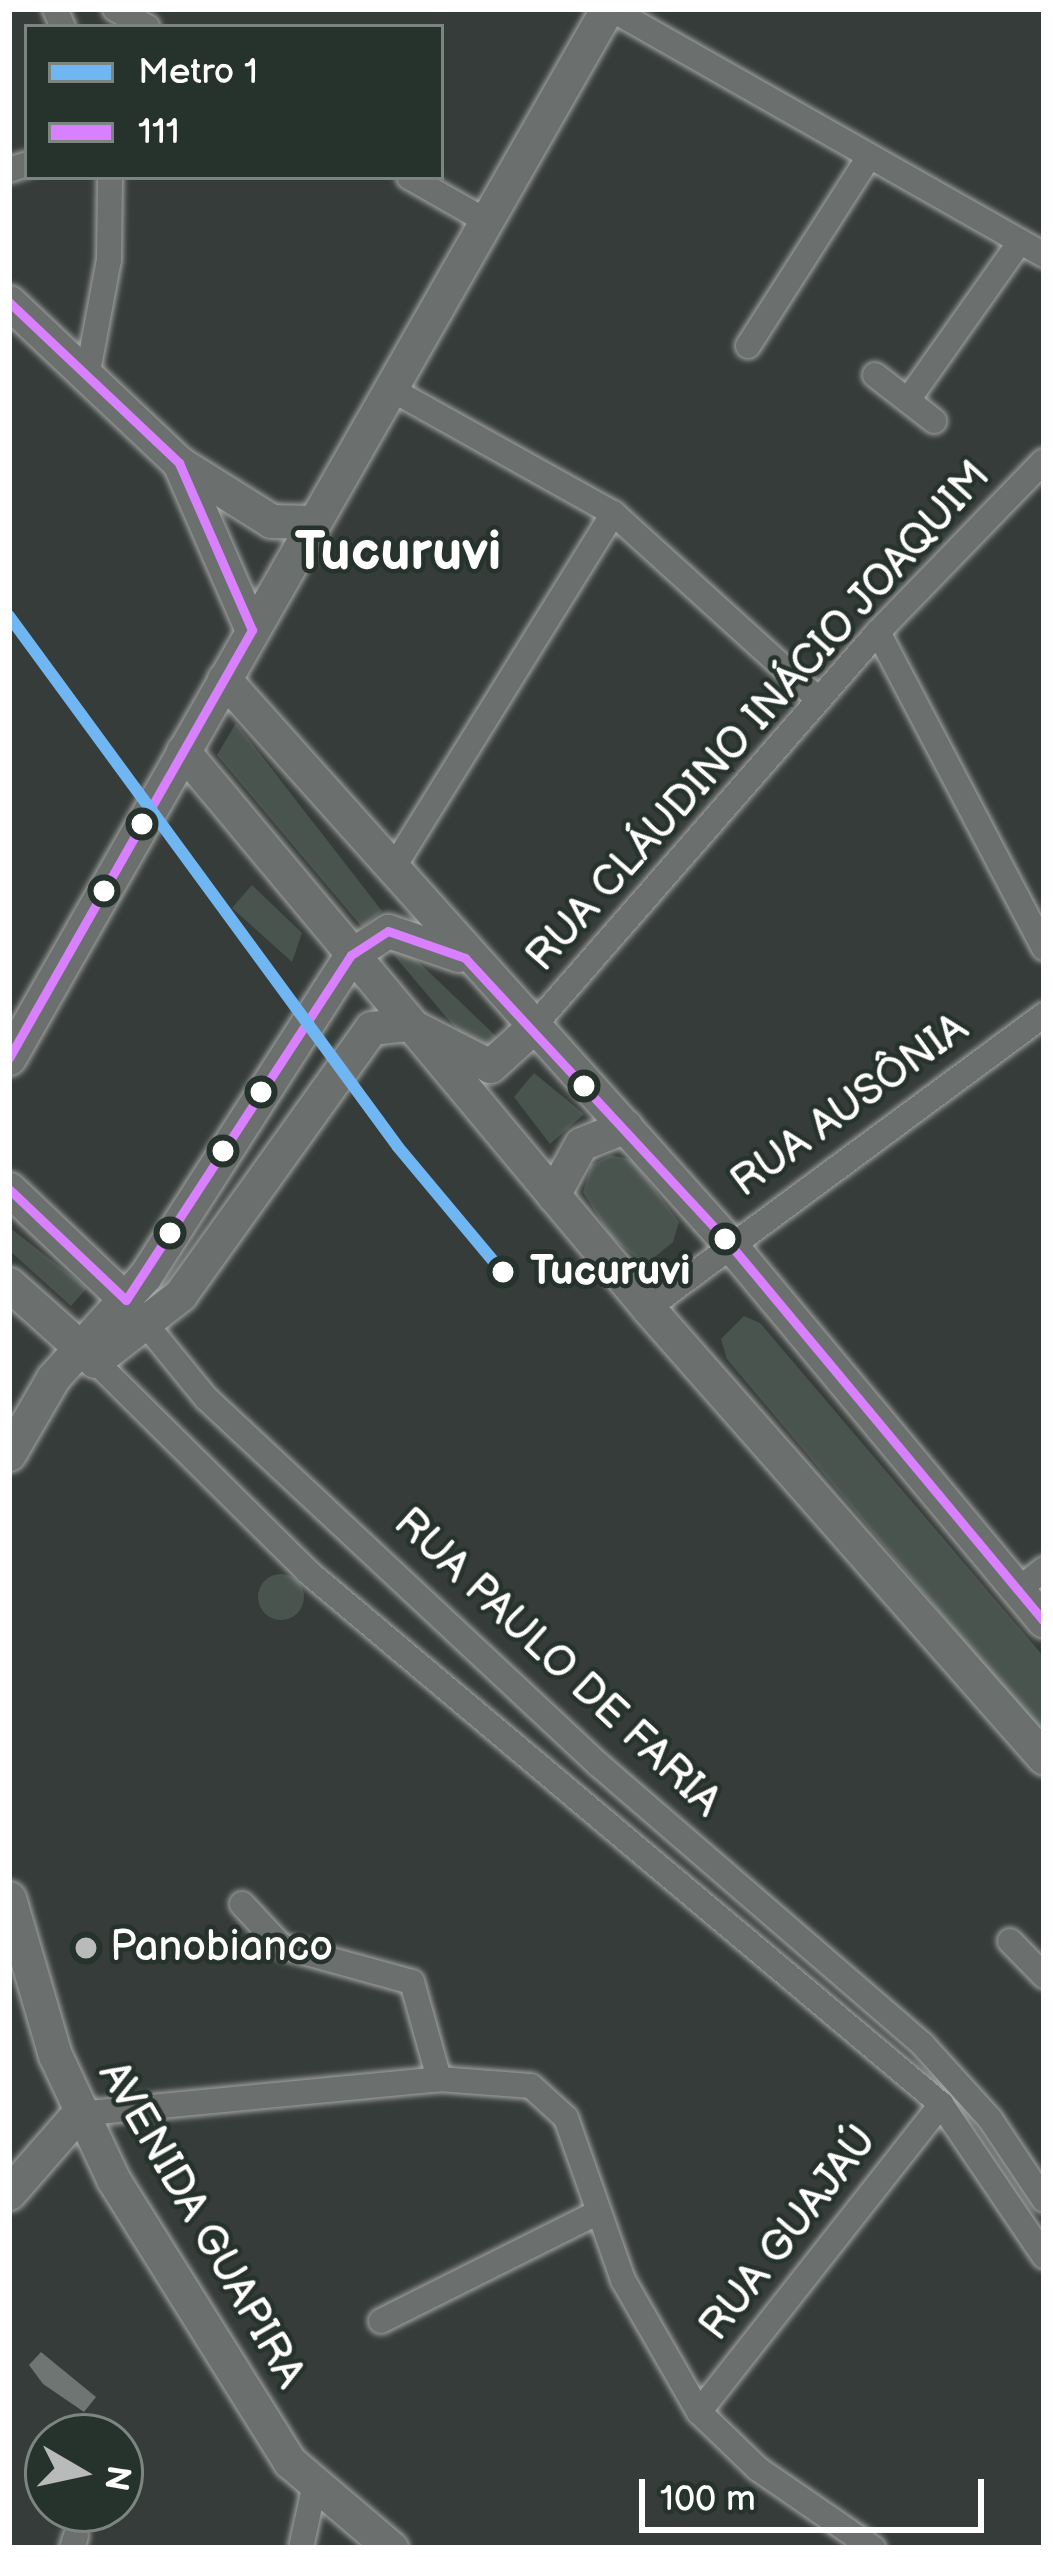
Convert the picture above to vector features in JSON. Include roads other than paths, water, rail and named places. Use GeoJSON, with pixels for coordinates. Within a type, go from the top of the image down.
{"type":"FeatureCollection","features":[{"type":"Feature","properties":{"kind":"main road"},"geometry":{"type":"LineString","coordinates":[[9,1058],[609,9]]}},
{"type":"Feature","properties":{"kind":"main road"},"geometry":{"type":"LineString","coordinates":[[9,302],[179,463],[271,521],[313,522]]}},
{"type":"Feature","properties":{"kind":"main road"},"geometry":{"type":"LineString","coordinates":[[179,463],[252,630]]}},
{"type":"Feature","properties":{"kind":"main road"},"geometry":{"type":"LineString","coordinates":[[224,679],[465,958],[626,1126],[728,1242],[1044,1621]]}},
{"type":"Feature","properties":{"kind":"main road"},"geometry":{"type":"LineString","coordinates":[[183,751],[648,1308],[1044,1758]]}},
{"type":"Feature","properties":{"kind":"main road"},"geometry":{"type":"LineString","coordinates":[[137,1313],[351,955],[388,931],[465,958]]}},
{"type":"Feature","properties":{"kind":"main road"},"geometry":{"type":"LineString","coordinates":[[9,1454],[87,1354],[137,1313],[180,1295],[354,1043],[383,1022],[408,1024],[490,1066],[533,1027]]}},
{"type":"Feature","properties":{"kind":"main road"},"geometry":{"type":"LineString","coordinates":[[553,1195],[581,1144],[626,1126]]}},
{"type":"Feature","properties":{"kind":"main road","name":"RUA PAULO DE FARIA"},"geometry":{"type":"LineString","coordinates":[[12,1194],[137,1313]]}},
{"type":"Feature","properties":{"kind":"main road","name":"RUA PAULO DE FARIA"},"geometry":{"type":"LineString","coordinates":[[9,1284],[87,1354]]}},
{"type":"Feature","properties":{"kind":"main road","name":"AVENIDA GUAPIRA"},"geometry":{"type":"LineString","coordinates":[[9,1898],[78,2114],[262,2425],[314,2488],[391,2548]]}},
{"type":"Feature","properties":{"kind":"main road"},"geometry":{"type":"LineString","coordinates":[[9,2174],[46,2130],[78,2114]]}},
{"type":"Feature","properties":{"kind":"main road"},"geometry":{"type":"LineString","coordinates":[[9,2193],[78,2114]]}},
{"type":"Feature","properties":{"kind":"street"},"geometry":{"type":"LineString","coordinates":[[115,9],[142,24]]}},
{"type":"Feature","properties":{"kind":"street"},"geometry":{"type":"LineString","coordinates":[[609,9],[869,157],[1035,244],[908,400]]}},
{"type":"Feature","properties":{"kind":"street"},"geometry":{"type":"LineString","coordinates":[[748,346],[869,157]]}},
{"type":"Feature","properties":{"kind":"street"},"geometry":{"type":"LineString","coordinates":[[87,376],[109,260],[110,180]]}},
{"type":"Feature","properties":{"kind":"street"},"geometry":{"type":"LineString","coordinates":[[414,180],[486,221]]}},
{"type":"Feature","properties":{"kind":"street"},"geometry":{"type":"LineString","coordinates":[[875,375],[934,421]]}},
{"type":"Feature","properties":{"kind":"street"},"geometry":{"type":"LineString","coordinates":[[389,388],[613,513],[819,700]]}},
{"type":"Feature","properties":{"kind":"street","name":"RUA CLÁUDINO INÁCIO JOAQUIM"},"geometry":{"type":"LineString","coordinates":[[533,1027],[878,632],[1044,461]]}},
{"type":"Feature","properties":{"kind":"street"},"geometry":{"type":"LineString","coordinates":[[392,870],[613,513]]}},
{"type":"Feature","properties":{"kind":"street"},"geometry":{"type":"LineString","coordinates":[[878,632],[1044,948]]}},
{"type":"Feature","properties":{"kind":"street","name":"RUA AUSÔNIA"},"geometry":{"type":"LineString","coordinates":[[648,1308],[728,1242],[1044,1016]]}},
{"type":"Feature","properties":{"kind":"street","name":"RUA PAULO DE FARIA"},"geometry":{"type":"LineString","coordinates":[[137,1313],[206,1399],[505,1675],[923,2045],[990,2119],[1044,2200]]}},
{"type":"Feature","properties":{"kind":"street","name":"RUA PAULO DE FARIA"},"geometry":{"type":"LineString","coordinates":[[87,1354],[308,1572],[475,1707],[940,2104],[1044,2256]]}},
{"type":"Feature","properties":{"kind":"street"},"geometry":{"type":"LineString","coordinates":[[1017,1591],[1044,1569]]}},
{"type":"Feature","properties":{"kind":"street"},"geometry":{"type":"LineString","coordinates":[[475,1707],[486,1681],[505,1675]]}},
{"type":"Feature","properties":{"kind":"street"},"geometry":{"type":"LineString","coordinates":[[242,1904],[280,1946],[412,1982],[439,2079]]}},
{"type":"Feature","properties":{"kind":"street"},"geometry":{"type":"LineString","coordinates":[[1010,1941],[1044,1976]]}},
{"type":"Feature","properties":{"kind":"street"},"geometry":{"type":"LineString","coordinates":[[78,2114],[439,2079],[531,2086],[566,2118],[623,2280],[699,2412],[758,2469],[873,2548]]}},
{"type":"Feature","properties":{"kind":"street","name":"RUA GUAJAÚ"},"geometry":{"type":"LineString","coordinates":[[699,2412],[940,2104]]}},
{"type":"Feature","properties":{"kind":"street"},"geometry":{"type":"LineString","coordinates":[[381,2321],[597,2213]]}},
{"type":"Feature","properties":{"kind":"street"},"geometry":{"type":"LineString","coordinates":[[301,2548],[314,2488]]}},
{"type":"Feature","properties":{"kind":"metro line","name":"1"},"geometry":{"type":"LineString","coordinates":[[9,616],[398,1147],[505,1275]]}},
{"type":"Feature","properties":{"kind":"place","name":"Tucuruvi"},"geometry":{"type":"Point","coordinates":[503,1272]}},
{"type":"Feature","properties":{"kind":"place","name":"Panobianco"},"geometry":{"type":"Point","coordinates":[86,1948]}},
{"type":"Feature","properties":{"kind":"district","name":"Tucuruvi"},"geometry":{"type":"Point","coordinates":[398,553]}}]}
